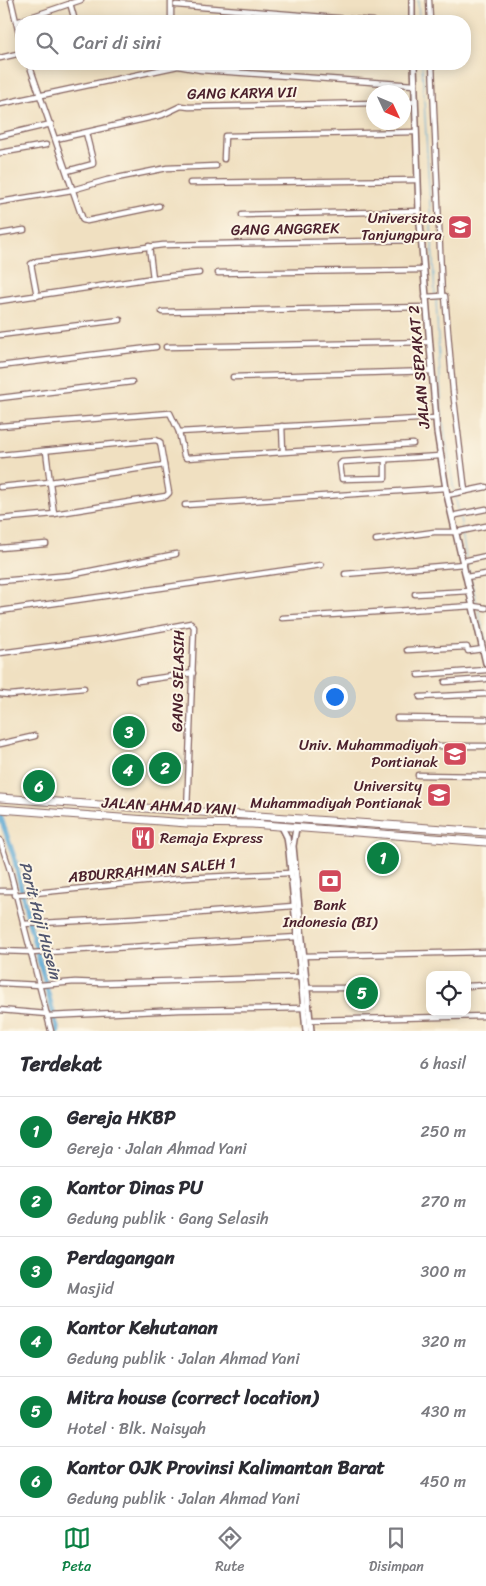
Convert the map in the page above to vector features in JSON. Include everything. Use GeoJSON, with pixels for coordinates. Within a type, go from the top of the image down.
{"type":"FeatureCollection","features":[{"type":"Feature","properties":{"kind":"highway","name":"JALAN AHMAD YANI"},"geometry":{"type":"LineString","coordinates":[[0,798],[483,832]]}},
{"type":"Feature","properties":{"kind":"highway","name":"JALAN AHMAD YANI"},"geometry":{"type":"LineString","coordinates":[[0,809],[187,823],[252,824],[483,842]]}},
{"type":"Feature","properties":{"kind":"highway"},"geometry":{"type":"LineString","coordinates":[[148,820],[149,809]]}},
{"type":"Feature","properties":{"kind":"highway"},"geometry":{"type":"LineString","coordinates":[[483,832],[483,842]]}},
{"type":"Feature","properties":{"kind":"street"},"geometry":{"type":"LineString","coordinates":[[11,0],[15,18]]}},
{"type":"Feature","properties":{"kind":"street"},"geometry":{"type":"LineString","coordinates":[[37,15],[81,0]]}},
{"type":"Feature","properties":{"kind":"street"},"geometry":{"type":"LineString","coordinates":[[171,0],[171,15]]}},
{"type":"Feature","properties":{"kind":"street"},"geometry":{"type":"LineString","coordinates":[[412,0],[412,15]]}},
{"type":"Feature","properties":{"kind":"street"},"geometry":{"type":"LineString","coordinates":[[429,0],[430,15]]}},
{"type":"Feature","properties":{"kind":"street"},"geometry":{"type":"LineString","coordinates":[[70,4],[73,15]]}},
{"type":"Feature","properties":{"kind":"street"},"geometry":{"type":"LineString","coordinates":[[176,5],[299,15]]}},
{"type":"Feature","properties":{"kind":"street"},"geometry":{"type":"LineString","coordinates":[[0,58],[15,54]]}},
{"type":"Feature","properties":{"kind":"street"},"geometry":{"type":"LineString","coordinates":[[31,70],[83,220],[87,221],[159,206]]}},
{"type":"Feature","properties":{"kind":"street"},"geometry":{"type":"LineString","coordinates":[[0,104],[155,70]]}},
{"type":"Feature","properties":{"kind":"street"},"geometry":{"type":"LineString","coordinates":[[201,70],[414,85]]}},
{"type":"Feature","properties":{"kind":"street","name":"JALAN SEPAKAT 2"},"geometry":{"type":"LineString","coordinates":[[414,70],[419,211],[428,296],[426,307],[428,342],[440,456],[446,488],[452,494],[457,516],[458,532],[466,561],[470,591],[480,607],[483,649],[486,662]]}},
{"type":"Feature","properties":{"kind":"street"},"geometry":{"type":"LineString","coordinates":[[432,70],[442,296],[465,491]]}},
{"type":"Feature","properties":{"kind":"street","name":"GANG KARYA VII"},"geometry":{"type":"LineString","coordinates":[[56,139],[162,115],[181,106],[366,103]]}},
{"type":"Feature","properties":{"kind":"street"},"geometry":{"type":"LineString","coordinates":[[0,136],[51,124]]}},
{"type":"Feature","properties":{"kind":"street"},"geometry":{"type":"LineString","coordinates":[[224,159],[225,136],[416,132]]}},
{"type":"Feature","properties":{"kind":"street"},"geometry":{"type":"LineString","coordinates":[[67,171],[92,164],[86,133]]}},
{"type":"Feature","properties":{"kind":"street"},"geometry":{"type":"LineString","coordinates":[[0,153],[46,144]]}},
{"type":"Feature","properties":{"kind":"street"},"geometry":{"type":"LineString","coordinates":[[0,202],[72,190],[107,180],[167,168],[216,166]]}},
{"type":"Feature","properties":{"kind":"street"},"geometry":{"type":"LineString","coordinates":[[190,183],[417,180]]}},
{"type":"Feature","properties":{"kind":"street"},"geometry":{"type":"LineString","coordinates":[[242,215],[419,211]]}},
{"type":"Feature","properties":{"kind":"street"},"geometry":{"type":"LineString","coordinates":[[0,234],[24,230]]}},
{"type":"Feature","properties":{"kind":"street","name":"GANG ANGGREK"},"geometry":{"type":"LineString","coordinates":[[37,296],[31,264],[34,262],[149,246],[212,243],[422,240]]}},
{"type":"Feature","properties":{"kind":"street"},"geometry":{"type":"LineString","coordinates":[[149,246],[154,278]]}},
{"type":"Feature","properties":{"kind":"street"},"geometry":{"type":"LineString","coordinates":[[218,273],[424,270]]}},
{"type":"Feature","properties":{"kind":"street"},"geometry":{"type":"LineString","coordinates":[[0,301],[200,273]]}},
{"type":"Feature","properties":{"kind":"street"},"geometry":{"type":"LineString","coordinates":[[428,296],[442,296]]}},
{"type":"Feature","properties":{"kind":"street"},"geometry":{"type":"LineString","coordinates":[[162,312],[426,307]]}},
{"type":"Feature","properties":{"kind":"street"},"geometry":{"type":"LineString","coordinates":[[0,335],[120,320]]}},
{"type":"Feature","properties":{"kind":"street"},"geometry":{"type":"LineString","coordinates":[[166,347],[428,342]]}},
{"type":"Feature","properties":{"kind":"street"},"geometry":{"type":"LineString","coordinates":[[0,366],[156,347]]}},
{"type":"Feature","properties":{"kind":"street"},"geometry":{"type":"LineString","coordinates":[[233,377],[432,371]]}},
{"type":"Feature","properties":{"kind":"street"},"geometry":{"type":"LineString","coordinates":[[0,398],[132,382]]}},
{"type":"Feature","properties":{"kind":"street"},"geometry":{"type":"LineString","coordinates":[[0,426],[168,413],[171,414],[179,432],[186,458],[413,444]]}},
{"type":"Feature","properties":{"kind":"street"},"geometry":{"type":"LineString","coordinates":[[179,432],[436,418]]}},
{"type":"Feature","properties":{"kind":"street"},"geometry":{"type":"LineString","coordinates":[[282,426],[283,452]]}},
{"type":"Feature","properties":{"kind":"street"},"geometry":{"type":"LineString","coordinates":[[0,455],[156,440],[160,442],[169,493],[166,496],[54,514],[0,519]]}},
{"type":"Feature","properties":{"kind":"street"},"geometry":{"type":"LineString","coordinates":[[46,451],[54,514]]}},
{"type":"Feature","properties":{"kind":"street"},"geometry":{"type":"LineString","coordinates":[[385,459],[385,478],[342,479],[340,464],[342,462],[385,459],[440,456]]}},
{"type":"Feature","properties":{"kind":"street"},"geometry":{"type":"LineString","coordinates":[[0,487],[50,482],[164,465]]}},
{"type":"Feature","properties":{"kind":"street"},"geometry":{"type":"LineString","coordinates":[[452,494],[486,487]]}},
{"type":"Feature","properties":{"kind":"street"},"geometry":{"type":"LineString","coordinates":[[185,505],[446,488]]}},
{"type":"Feature","properties":{"kind":"street"},"geometry":{"type":"LineString","coordinates":[[457,516],[486,509]]}},
{"type":"Feature","properties":{"kind":"street"},"geometry":{"type":"LineString","coordinates":[[376,540],[434,532],[458,532],[486,526]]}},
{"type":"Feature","properties":{"kind":"street"},"geometry":{"type":"LineString","coordinates":[[0,548],[46,544]]}},
{"type":"Feature","properties":{"kind":"street"},"geometry":{"type":"LineString","coordinates":[[0,581],[70,575],[176,554]]}},
{"type":"Feature","properties":{"kind":"street"},"geometry":{"type":"LineString","coordinates":[[345,574],[466,561],[486,556]]}},
{"type":"Feature","properties":{"kind":"street"},"geometry":{"type":"LineString","coordinates":[[0,611],[321,565]]}},
{"type":"Feature","properties":{"kind":"street"},"geometry":{"type":"LineString","coordinates":[[469,577],[486,574]]}},
{"type":"Feature","properties":{"kind":"street"},"geometry":{"type":"LineString","coordinates":[[415,594],[470,591]]}},
{"type":"Feature","properties":{"kind":"street"},"geometry":{"type":"LineString","coordinates":[[282,618],[480,607]]}},
{"type":"Feature","properties":{"kind":"street","name":"GANG SELASIH"},"geometry":{"type":"LineString","coordinates":[[0,653],[94,641],[190,623],[194,627],[187,811]]}},
{"type":"Feature","properties":{"kind":"street"},"geometry":{"type":"LineString","coordinates":[[407,650],[468,648],[468,651],[483,649]]}},
{"type":"Feature","properties":{"kind":"street"},"geometry":{"type":"LineString","coordinates":[[418,675],[486,670]]}},
{"type":"Feature","properties":{"kind":"street"},"geometry":{"type":"LineString","coordinates":[[138,681],[193,673]]}},
{"type":"Feature","properties":{"kind":"street"},"geometry":{"type":"LineString","coordinates":[[445,682],[486,679]]}},
{"type":"Feature","properties":{"kind":"street"},"geometry":{"type":"LineString","coordinates":[[0,694],[10,695],[84,688]]}},
{"type":"Feature","properties":{"kind":"street"},"geometry":{"type":"LineString","coordinates":[[420,696],[486,694]]}},
{"type":"Feature","properties":{"kind":"street"},"geometry":{"type":"LineString","coordinates":[[397,718],[486,719]]}},
{"type":"Feature","properties":{"kind":"street"},"geometry":{"type":"LineString","coordinates":[[0,744],[36,736]]}},
{"type":"Feature","properties":{"kind":"street"},"geometry":{"type":"LineString","coordinates":[[399,746],[486,746]]}},
{"type":"Feature","properties":{"kind":"street"},"geometry":{"type":"LineString","coordinates":[[418,775],[486,776]]}},
{"type":"Feature","properties":{"kind":"street"},"geometry":{"type":"LineString","coordinates":[[282,827],[287,837],[292,866],[304,956],[310,1020],[308,1030]]}},
{"type":"Feature","properties":{"kind":"street"},"geometry":{"type":"LineString","coordinates":[[296,828],[292,846],[290,873],[308,1030]]}},
{"type":"Feature","properties":{"kind":"street"},"geometry":{"type":"LineString","coordinates":[[0,840],[27,924],[51,1031]]}},
{"type":"Feature","properties":{"kind":"street"},"geometry":{"type":"LineString","coordinates":[[0,863],[7,862]]}},
{"type":"Feature","properties":{"kind":"street","name":"ABDURRAHMAN SALEH 1"},"geometry":{"type":"LineString","coordinates":[[0,891],[16,894],[184,878],[290,873]]}},
{"type":"Feature","properties":{"kind":"street"},"geometry":{"type":"LineString","coordinates":[[27,924],[293,906]]}},
{"type":"Feature","properties":{"kind":"street"},"geometry":{"type":"LineString","coordinates":[[0,951],[40,953],[297,937]]}},
{"type":"Feature","properties":{"kind":"street"},"geometry":{"type":"LineString","coordinates":[[304,956],[486,952]]}},
{"type":"Feature","properties":{"kind":"street"},"geometry":{"type":"LineString","coordinates":[[0,982],[41,985],[75,982],[102,983],[301,977]]}},
{"type":"Feature","properties":{"kind":"street"},"geometry":{"type":"LineString","coordinates":[[471,986],[486,985]]}},
{"type":"Feature","properties":{"kind":"street"},"geometry":{"type":"LineString","coordinates":[[307,988],[364,988]]}},
{"type":"Feature","properties":{"kind":"street"},"geometry":{"type":"LineString","coordinates":[[0,1010],[57,1016],[180,1010],[304,1008]]}},
{"type":"Feature","properties":{"kind":"street"},"geometry":{"type":"LineString","coordinates":[[310,1020],[486,1016]]}},
{"type":"Feature","properties":{"kind":"waterway"},"geometry":{"type":"LineString","coordinates":[[418,0],[419,15]]}},
{"type":"Feature","properties":{"kind":"waterway"},"geometry":{"type":"LineString","coordinates":[[422,70],[435,295]]}},
{"type":"Feature","properties":{"kind":"waterway"},"geometry":{"type":"LineString","coordinates":[[436,299],[442,416],[454,491]]}},
{"type":"Feature","properties":{"kind":"waterway"},"geometry":{"type":"LineString","coordinates":[[455,495],[462,528]]}},
{"type":"Feature","properties":{"kind":"waterway"},"geometry":{"type":"LineString","coordinates":[[462,532],[466,558]]}},
{"type":"Feature","properties":{"kind":"waterway"},"geometry":{"type":"LineString","coordinates":[[467,562],[470,575]]}},
{"type":"Feature","properties":{"kind":"waterway"},"geometry":{"type":"LineString","coordinates":[[471,579],[477,604]]}},
{"type":"Feature","properties":{"kind":"waterway"},"geometry":{"type":"LineString","coordinates":[[478,608],[486,643]]}},
{"type":"Feature","properties":{"kind":"waterway","name":"Parit Haji Husein"},"geometry":{"type":"LineString","coordinates":[[0,815],[14,857],[58,1031]]}},
{"type":"Feature","properties":{"kind":"place","name":"Universitas Tanjungpura"},"geometry":{"type":"Point","coordinates":[460,227]}},
{"type":"Feature","properties":{"kind":"place","name":"Perdagangan"},"geometry":{"type":"Point","coordinates":[129,732]}},
{"type":"Feature","properties":{"kind":"place","name":"Univ. Muhammadiyah Pontianak"},"geometry":{"type":"Point","coordinates":[455,754]}},
{"type":"Feature","properties":{"kind":"place","name":"Kantor Dinas PU"},"geometry":{"type":"Point","coordinates":[165,768]}},
{"type":"Feature","properties":{"kind":"place","name":"Kantor Kehutanan"},"geometry":{"type":"Point","coordinates":[128,770]}},
{"type":"Feature","properties":{"kind":"place","name":"Kantor OJK Provinsi Kalimantan Barat"},"geometry":{"type":"Point","coordinates":[39,786]}},
{"type":"Feature","properties":{"kind":"place","name":"University Muhammadiyah Pontianak"},"geometry":{"type":"Point","coordinates":[439,795]}},
{"type":"Feature","properties":{"kind":"place","name":"Remaja Express"},"geometry":{"type":"Point","coordinates":[143,838]}},
{"type":"Feature","properties":{"kind":"place","name":"Gereja HKBP"},"geometry":{"type":"Point","coordinates":[383,858]}},
{"type":"Feature","properties":{"kind":"place","name":"Bank Indonesia (BI)"},"geometry":{"type":"Point","coordinates":[330,881]}},
{"type":"Feature","properties":{"kind":"place","name":"Mitra house (correct location)"},"geometry":{"type":"Point","coordinates":[362,993]}}]}
